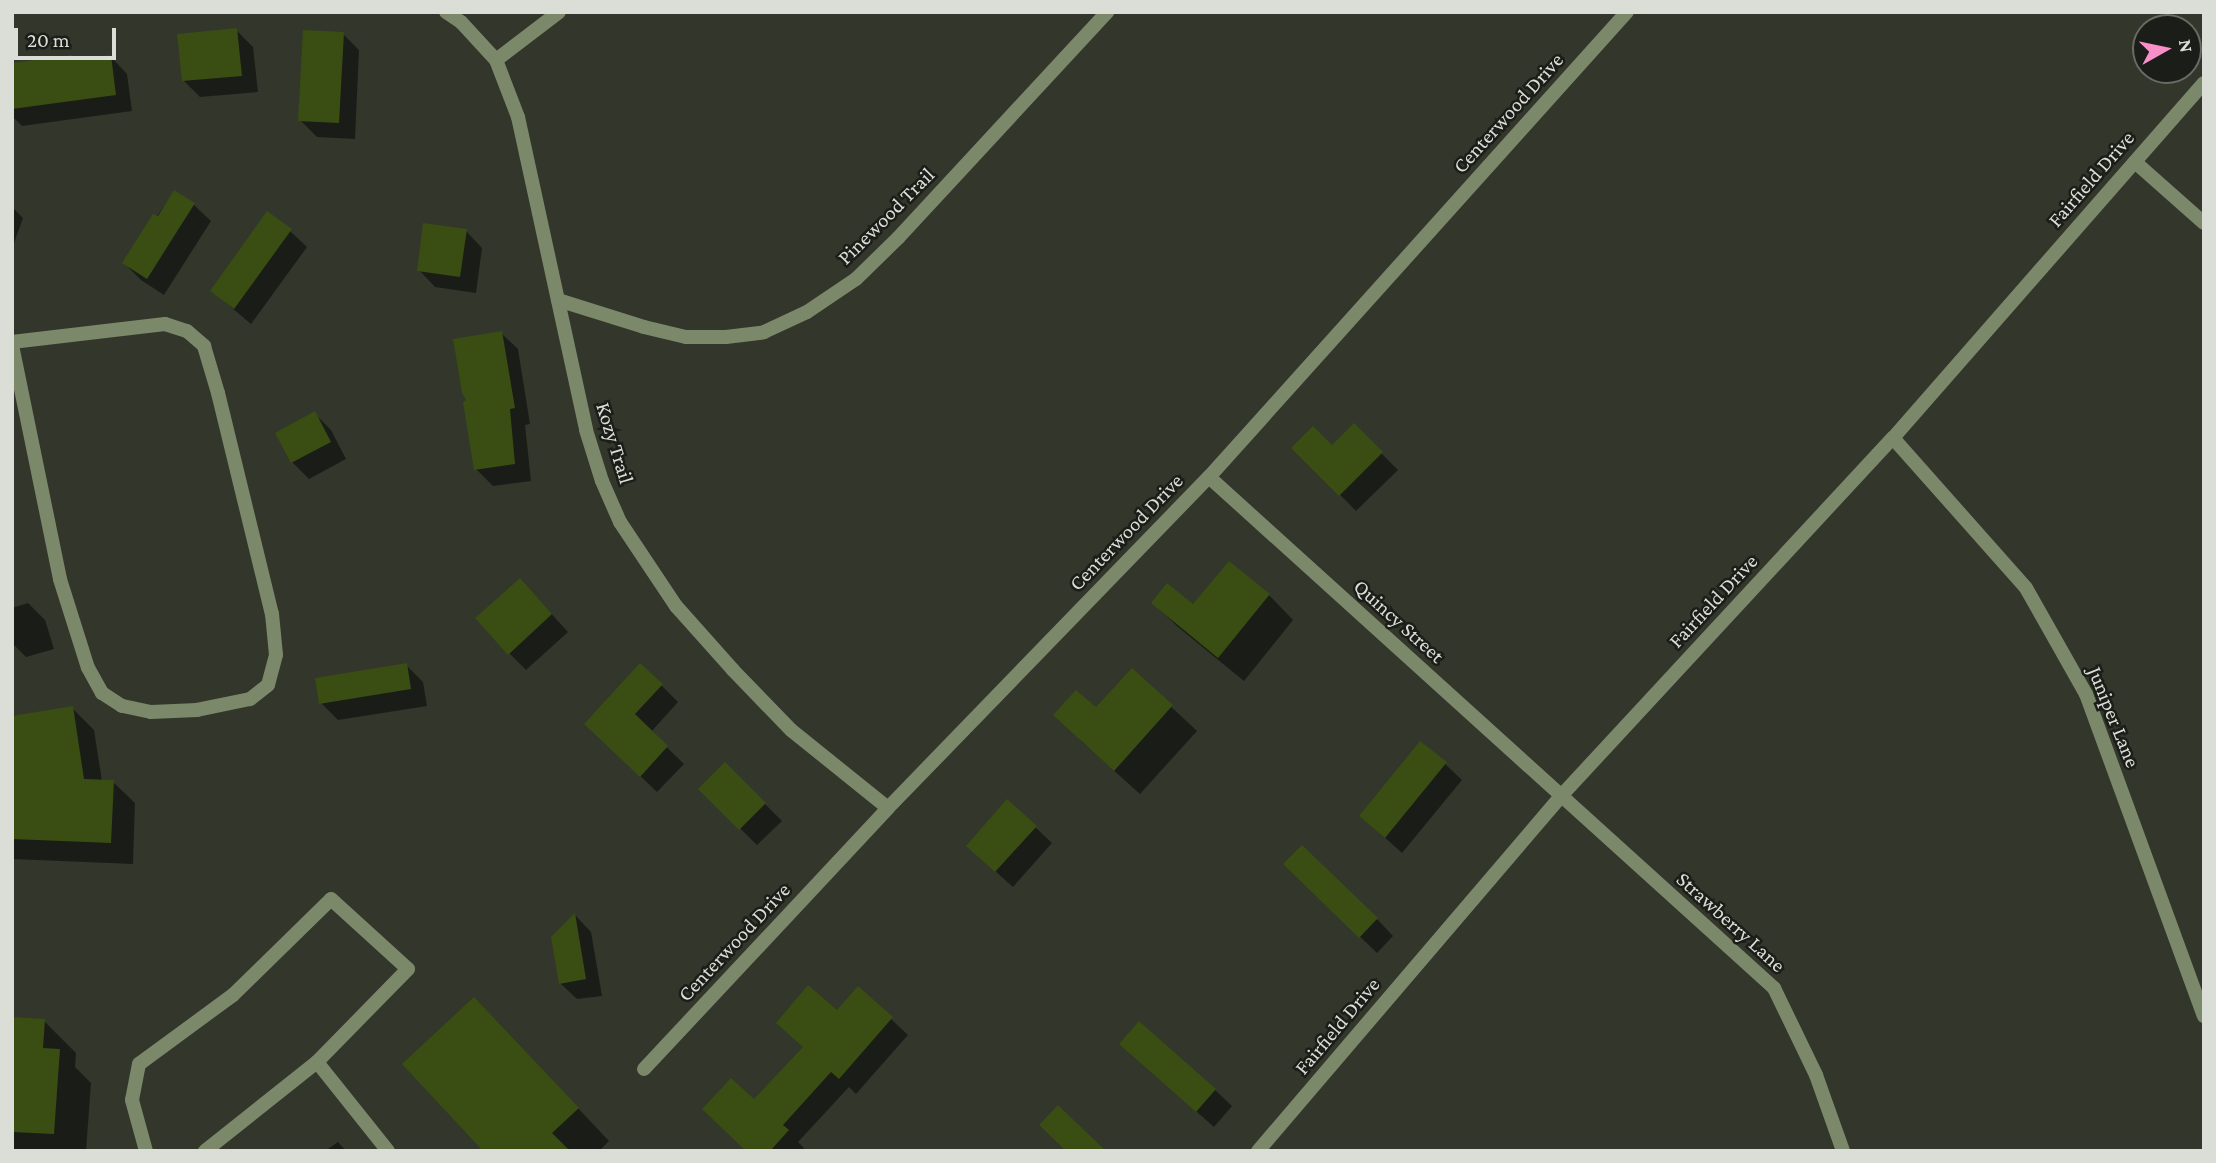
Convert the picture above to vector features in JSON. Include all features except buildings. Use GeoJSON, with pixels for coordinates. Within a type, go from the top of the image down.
{"type":"FeatureCollection","features":[{"type":"Feature","properties":{"kind":"street","name":"Kozy Trail"},"geometry":{"type":"LineString","coordinates":[[446,12],[461,22],[496,60],[518,117],[586,430],[602,481],[620,522],[676,606],[733,670],[792,730],[888,808]]}},
{"type":"Feature","properties":{"kind":"street"},"geometry":{"type":"LineString","coordinates":[[496,60],[559,12]]}},
{"type":"Feature","properties":{"kind":"street","name":"Pinewood Trail"},"geometry":{"type":"LineString","coordinates":[[558,300],[686,337],[726,337],[764,332],[807,312],[856,279],[898,238],[1107,12]]}},
{"type":"Feature","properties":{"kind":"street","name":"Centerwood Drive"},"geometry":{"type":"LineString","coordinates":[[644,1069],[888,808],[1209,477],[1627,12]]}},
{"type":"Feature","properties":{"kind":"street","name":"Fairfield Drive"},"geometry":{"type":"LineString","coordinates":[[1258,1151],[1561,796],[1893,438],[2204,83]]}},
{"type":"Feature","properties":{"kind":"street"},"geometry":{"type":"LineString","coordinates":[[2135,162],[2204,223]]}},
{"type":"Feature","properties":{"kind":"street"},"geometry":{"type":"LineString","coordinates":[[164,324],[187,331],[204,346],[272,614],[276,655],[268,685],[250,699],[197,710],[151,712],[122,706],[102,693],[88,668],[61,579],[12,343],[164,324]]}},
{"type":"Feature","properties":{"kind":"street","name":"Juniper Lane"},"geometry":{"type":"LineString","coordinates":[[1893,438],[2026,588],[2086,694],[2204,1016]]}},
{"type":"Feature","properties":{"kind":"street","name":"Quincy Street"},"geometry":{"type":"LineString","coordinates":[[1209,477],[1561,796]]}},
{"type":"Feature","properties":{"kind":"street","name":"Strawberry Lane"},"geometry":{"type":"LineString","coordinates":[[1561,796],[1774,988],[1816,1075],[1843,1151]]}},
{"type":"Feature","properties":{"kind":"street"},"geometry":{"type":"LineString","coordinates":[[146,1151],[132,1100],[139,1064],[233,995],[331,899],[408,970],[317,1062],[205,1151]]}},
{"type":"Feature","properties":{"kind":"street"},"geometry":{"type":"LineString","coordinates":[[317,1062],[388,1151]]}}]}
